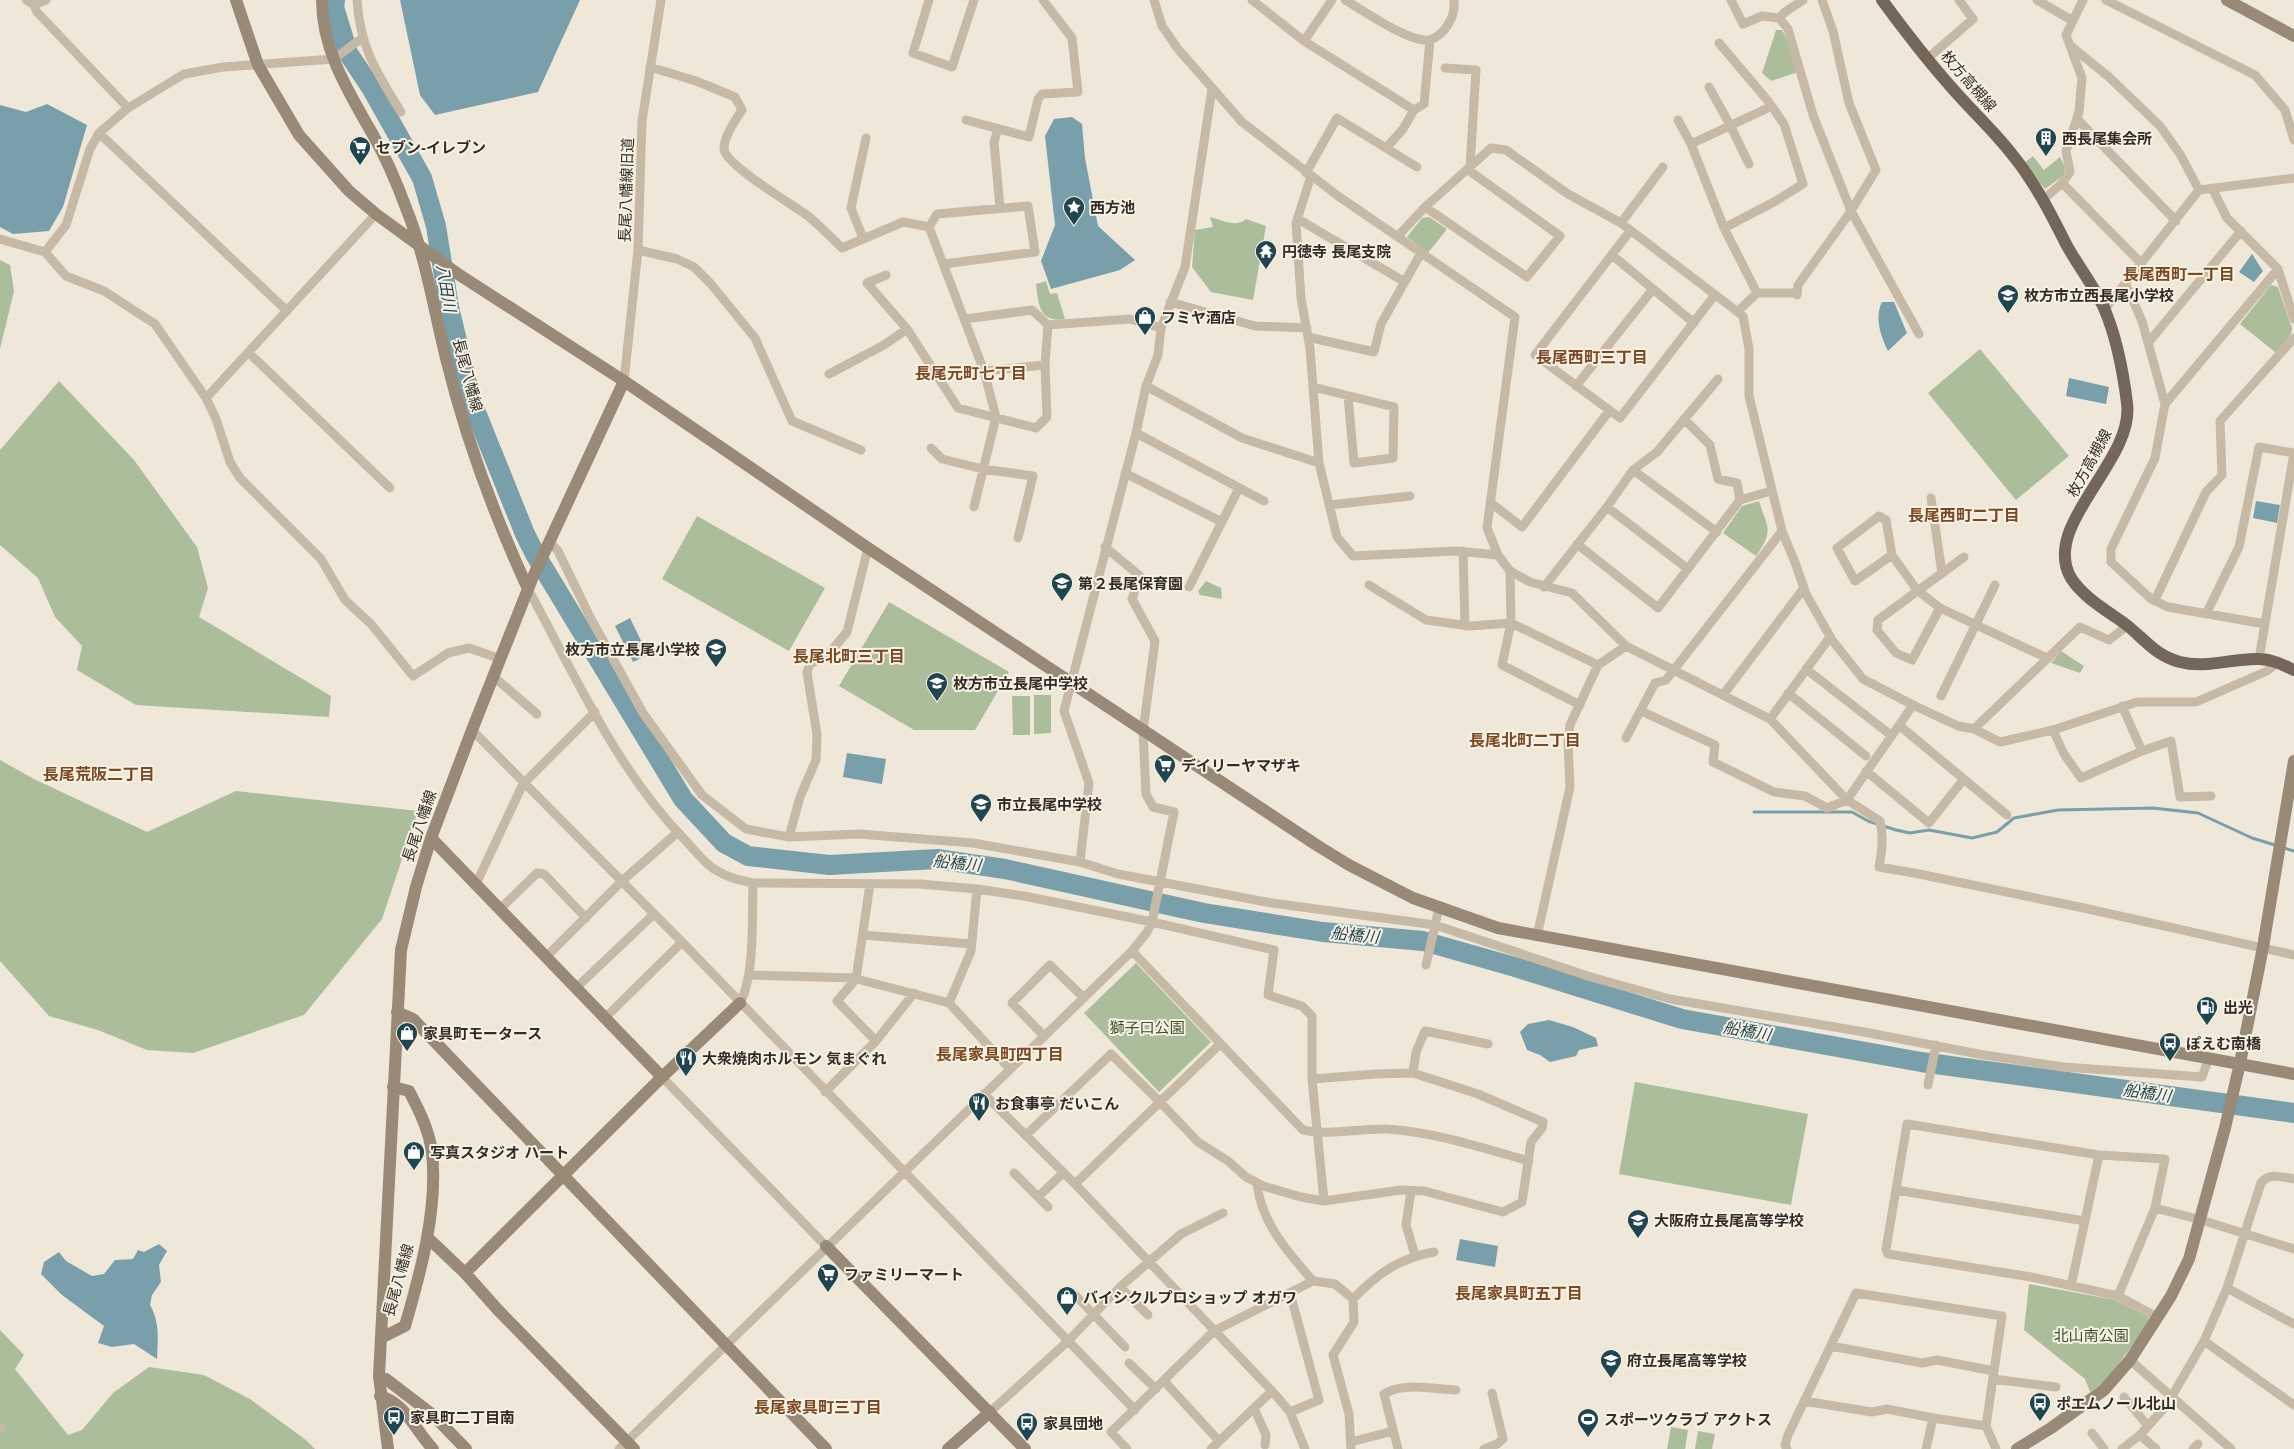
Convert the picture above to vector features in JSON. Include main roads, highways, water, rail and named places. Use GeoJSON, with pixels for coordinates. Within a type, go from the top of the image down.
{"type":"FeatureCollection","features":[{"type":"Feature","properties":{"kind":"main road","name":"枚方高槻線"},"geometry":{"type":"LineString","coordinates":[[1882,0],[1951,88],[2010,152],[2044,199],[2068,247],[2105,309],[2118,349],[2128,406],[2125,430],[2109,464],[2073,524],[2067,539],[2066,566],[2071,578],[2090,599],[2127,626],[2150,648],[2181,662],[2201,664],[2259,659],[2278,662],[2294,670]]}},
{"type":"Feature","properties":{"kind":"water"},"geometry":{"type":"Polygon","coordinates":[[[400,0],[580,0],[538,92],[435,115],[420,95],[400,0]]]}},
{"type":"Feature","properties":{"kind":"water"},"geometry":{"type":"Polygon","coordinates":[[[47,104],[87,125],[63,207],[49,231],[13,234],[0,227],[0,105],[26,112],[47,104]]]}},
{"type":"Feature","properties":{"kind":"water"},"geometry":{"type":"Polygon","coordinates":[[[1072,117],[1082,124],[1085,158],[1098,226],[1135,260],[1120,270],[1051,289],[1041,261],[1055,225],[1045,136],[1054,119],[1072,117]]]}},
{"type":"Feature","properties":{"kind":"water"},"geometry":{"type":"Polygon","coordinates":[[[2252,254],[2263,271],[2254,282],[2239,272],[2252,254]]]}},
{"type":"Feature","properties":{"kind":"water"},"geometry":{"type":"Polygon","coordinates":[[[1882,302],[1894,302],[1907,333],[1888,351],[1881,333],[1879,321],[1882,302]]]}},
{"type":"Feature","properties":{"kind":"water"},"geometry":{"type":"Polygon","coordinates":[[[2069,378],[2109,387],[2106,404],[2066,396],[2069,378]]]}},
{"type":"Feature","properties":{"kind":"water"},"geometry":{"type":"Polygon","coordinates":[[[2256,501],[2280,505],[2277,523],[2253,518],[2256,501]]]}},
{"type":"Feature","properties":{"kind":"water"},"geometry":{"type":"Polygon","coordinates":[[[630,618],[648,655],[633,662],[615,626],[630,618]]]}},
{"type":"Feature","properties":{"kind":"water"},"geometry":{"type":"Polygon","coordinates":[[[847,753],[886,759],[882,784],[843,777],[847,753]]]}},
{"type":"Feature","properties":{"kind":"water"},"geometry":{"type":"Polygon","coordinates":[[[1549,1020],[1573,1027],[1596,1038],[1598,1046],[1579,1050],[1576,1056],[1550,1062],[1540,1055],[1527,1050],[1520,1032],[1528,1024],[1549,1020]]]}},
{"type":"Feature","properties":{"kind":"water"},"geometry":{"type":"Polygon","coordinates":[[[1460,1239],[1498,1246],[1495,1267],[1456,1260],[1460,1239]]]}},
{"type":"Feature","properties":{"kind":"water"},"geometry":{"type":"Polygon","coordinates":[[[159,1244],[167,1251],[159,1265],[161,1282],[152,1295],[150,1305],[157,1325],[157,1359],[134,1344],[112,1347],[98,1343],[104,1326],[62,1295],[41,1274],[44,1262],[59,1252],[66,1261],[92,1276],[104,1274],[115,1260],[133,1259],[138,1250],[144,1252],[159,1244]]]}},
{"type":"Feature","properties":{"kind":"waterway","name":"船橋川"},"geometry":{"type":"LineString","coordinates":[[335,0],[334,7],[348,53],[372,89],[422,178],[436,226],[449,307],[471,400],[525,534],[535,554],[683,799],[724,843],[748,856],[829,865],[937,859],[1005,869],[1204,913],[1323,932],[1423,941],[1515,967],[1682,1019],[1921,1062],[2294,1113]]}},
{"type":"Feature","properties":{"kind":"waterway"},"geometry":{"type":"LineString","coordinates":[[1754,812],[1852,812],[1868,821],[1896,830],[1910,833],[1929,830],[1972,838],[1997,832],[2014,818],[2058,810],[2153,808],[2198,813],[2252,838],[2278,846]]}},
{"type":"Feature","properties":{"kind":"waterway"},"geometry":{"type":"LineString","coordinates":[[2284,848],[2294,851]]}},
{"type":"Feature","properties":{"kind":"place","name":"西長尾集会所"},"geometry":{"type":"Point","coordinates":[2046,157]}},
{"type":"Feature","properties":{"kind":"place","name":"セブン-イレブン"},"geometry":{"type":"Point","coordinates":[360,166]}},
{"type":"Feature","properties":{"kind":"place","name":"西方池"},"geometry":{"type":"Point","coordinates":[1074,226]}},
{"type":"Feature","properties":{"kind":"place","name":"円徳寺 長尾支院"},"geometry":{"type":"Point","coordinates":[1266,270]}},
{"type":"Feature","properties":{"kind":"place","name":"枚方市立西長尾小学校"},"geometry":{"type":"Point","coordinates":[2008,314]}},
{"type":"Feature","properties":{"kind":"place","name":"フミヤ酒店"},"geometry":{"type":"Point","coordinates":[1145,336]}},
{"type":"Feature","properties":{"kind":"place","name":"第２長尾保育園"},"geometry":{"type":"Point","coordinates":[1062,602]}},
{"type":"Feature","properties":{"kind":"place","name":"枚方市立長尾小学校"},"geometry":{"type":"Point","coordinates":[716,668]}},
{"type":"Feature","properties":{"kind":"place","name":"枚方市立長尾中学校"},"geometry":{"type":"Point","coordinates":[937,702]}},
{"type":"Feature","properties":{"kind":"place","name":"デイリーヤマザキ"},"geometry":{"type":"Point","coordinates":[1165,784]}},
{"type":"Feature","properties":{"kind":"place","name":"市立長尾中学校"},"geometry":{"type":"Point","coordinates":[981,823]}},
{"type":"Feature","properties":{"kind":"place","name":"出光"},"geometry":{"type":"Point","coordinates":[2207,1026]}},
{"type":"Feature","properties":{"kind":"place","name":"家具町モータース"},"geometry":{"type":"Point","coordinates":[407,1052]}},
{"type":"Feature","properties":{"kind":"place","name":"ぽえむ南橋"},"geometry":{"type":"Point","coordinates":[2170,1062]}},
{"type":"Feature","properties":{"kind":"place","name":"大衆焼肉ホルモン 気まぐれ"},"geometry":{"type":"Point","coordinates":[686,1077]}},
{"type":"Feature","properties":{"kind":"place","name":"お食事亭 だいこん"},"geometry":{"type":"Point","coordinates":[979,1122]}},
{"type":"Feature","properties":{"kind":"place","name":"写真スタジオ ハート"},"geometry":{"type":"Point","coordinates":[414,1171]}},
{"type":"Feature","properties":{"kind":"place","name":"大阪府立長尾高等学校"},"geometry":{"type":"Point","coordinates":[1638,1239]}},
{"type":"Feature","properties":{"kind":"place","name":"ファミリーマート"},"geometry":{"type":"Point","coordinates":[828,1293]}},
{"type":"Feature","properties":{"kind":"place","name":"バイシクルプロショップ オガワ"},"geometry":{"type":"Point","coordinates":[1067,1316]}},
{"type":"Feature","properties":{"kind":"place","name":"府立長尾高等学校"},"geometry":{"type":"Point","coordinates":[1611,1379]}},
{"type":"Feature","properties":{"kind":"place","name":"ポエムノール北山"},"geometry":{"type":"Point","coordinates":[2040,1422]}},
{"type":"Feature","properties":{"kind":"place","name":"家具町二丁目南"},"geometry":{"type":"Point","coordinates":[394,1436]}},
{"type":"Feature","properties":{"kind":"place","name":"スポーツクラブ アクトス"},"geometry":{"type":"Point","coordinates":[1588,1438]}},
{"type":"Feature","properties":{"kind":"place","name":"家具団地"},"geometry":{"type":"Point","coordinates":[1027,1442]}},
{"type":"Feature","properties":{"kind":"district","name":"長尾西町一丁目"},"geometry":{"type":"Point","coordinates":[2179,274]}},
{"type":"Feature","properties":{"kind":"district","name":"長尾西町三丁目"},"geometry":{"type":"Point","coordinates":[1592,357]}},
{"type":"Feature","properties":{"kind":"district","name":"長尾元町七丁目"},"geometry":{"type":"Point","coordinates":[971,373]}},
{"type":"Feature","properties":{"kind":"district","name":"長尾西町二丁目"},"geometry":{"type":"Point","coordinates":[1964,515]}},
{"type":"Feature","properties":{"kind":"district","name":"長尾北町三丁目"},"geometry":{"type":"Point","coordinates":[849,656]}},
{"type":"Feature","properties":{"kind":"district","name":"長尾北町二丁目"},"geometry":{"type":"Point","coordinates":[1525,740]}},
{"type":"Feature","properties":{"kind":"district","name":"長尾荒阪二丁目"},"geometry":{"type":"Point","coordinates":[99,774]}},
{"type":"Feature","properties":{"kind":"district","name":"長尾家具町四丁目"},"geometry":{"type":"Point","coordinates":[1000,1054]}},
{"type":"Feature","properties":{"kind":"district","name":"長尾家具町五丁目"},"geometry":{"type":"Point","coordinates":[1519,1293]}},
{"type":"Feature","properties":{"kind":"district","name":"長尾家具町三丁目"},"geometry":{"type":"Point","coordinates":[818,1407]}},
{"type":"Feature","properties":{"kind":"water label","name":"八田川"},"geometry":{"type":"Point","coordinates":[446,288]}},
{"type":"Feature","properties":{"kind":"park label","name":"獅子口公園"},"geometry":{"type":"Point","coordinates":[1147,1027]}},
{"type":"Feature","properties":{"kind":"park label","name":"北山南公園"},"geometry":{"type":"Point","coordinates":[2091,1335]}}]}
